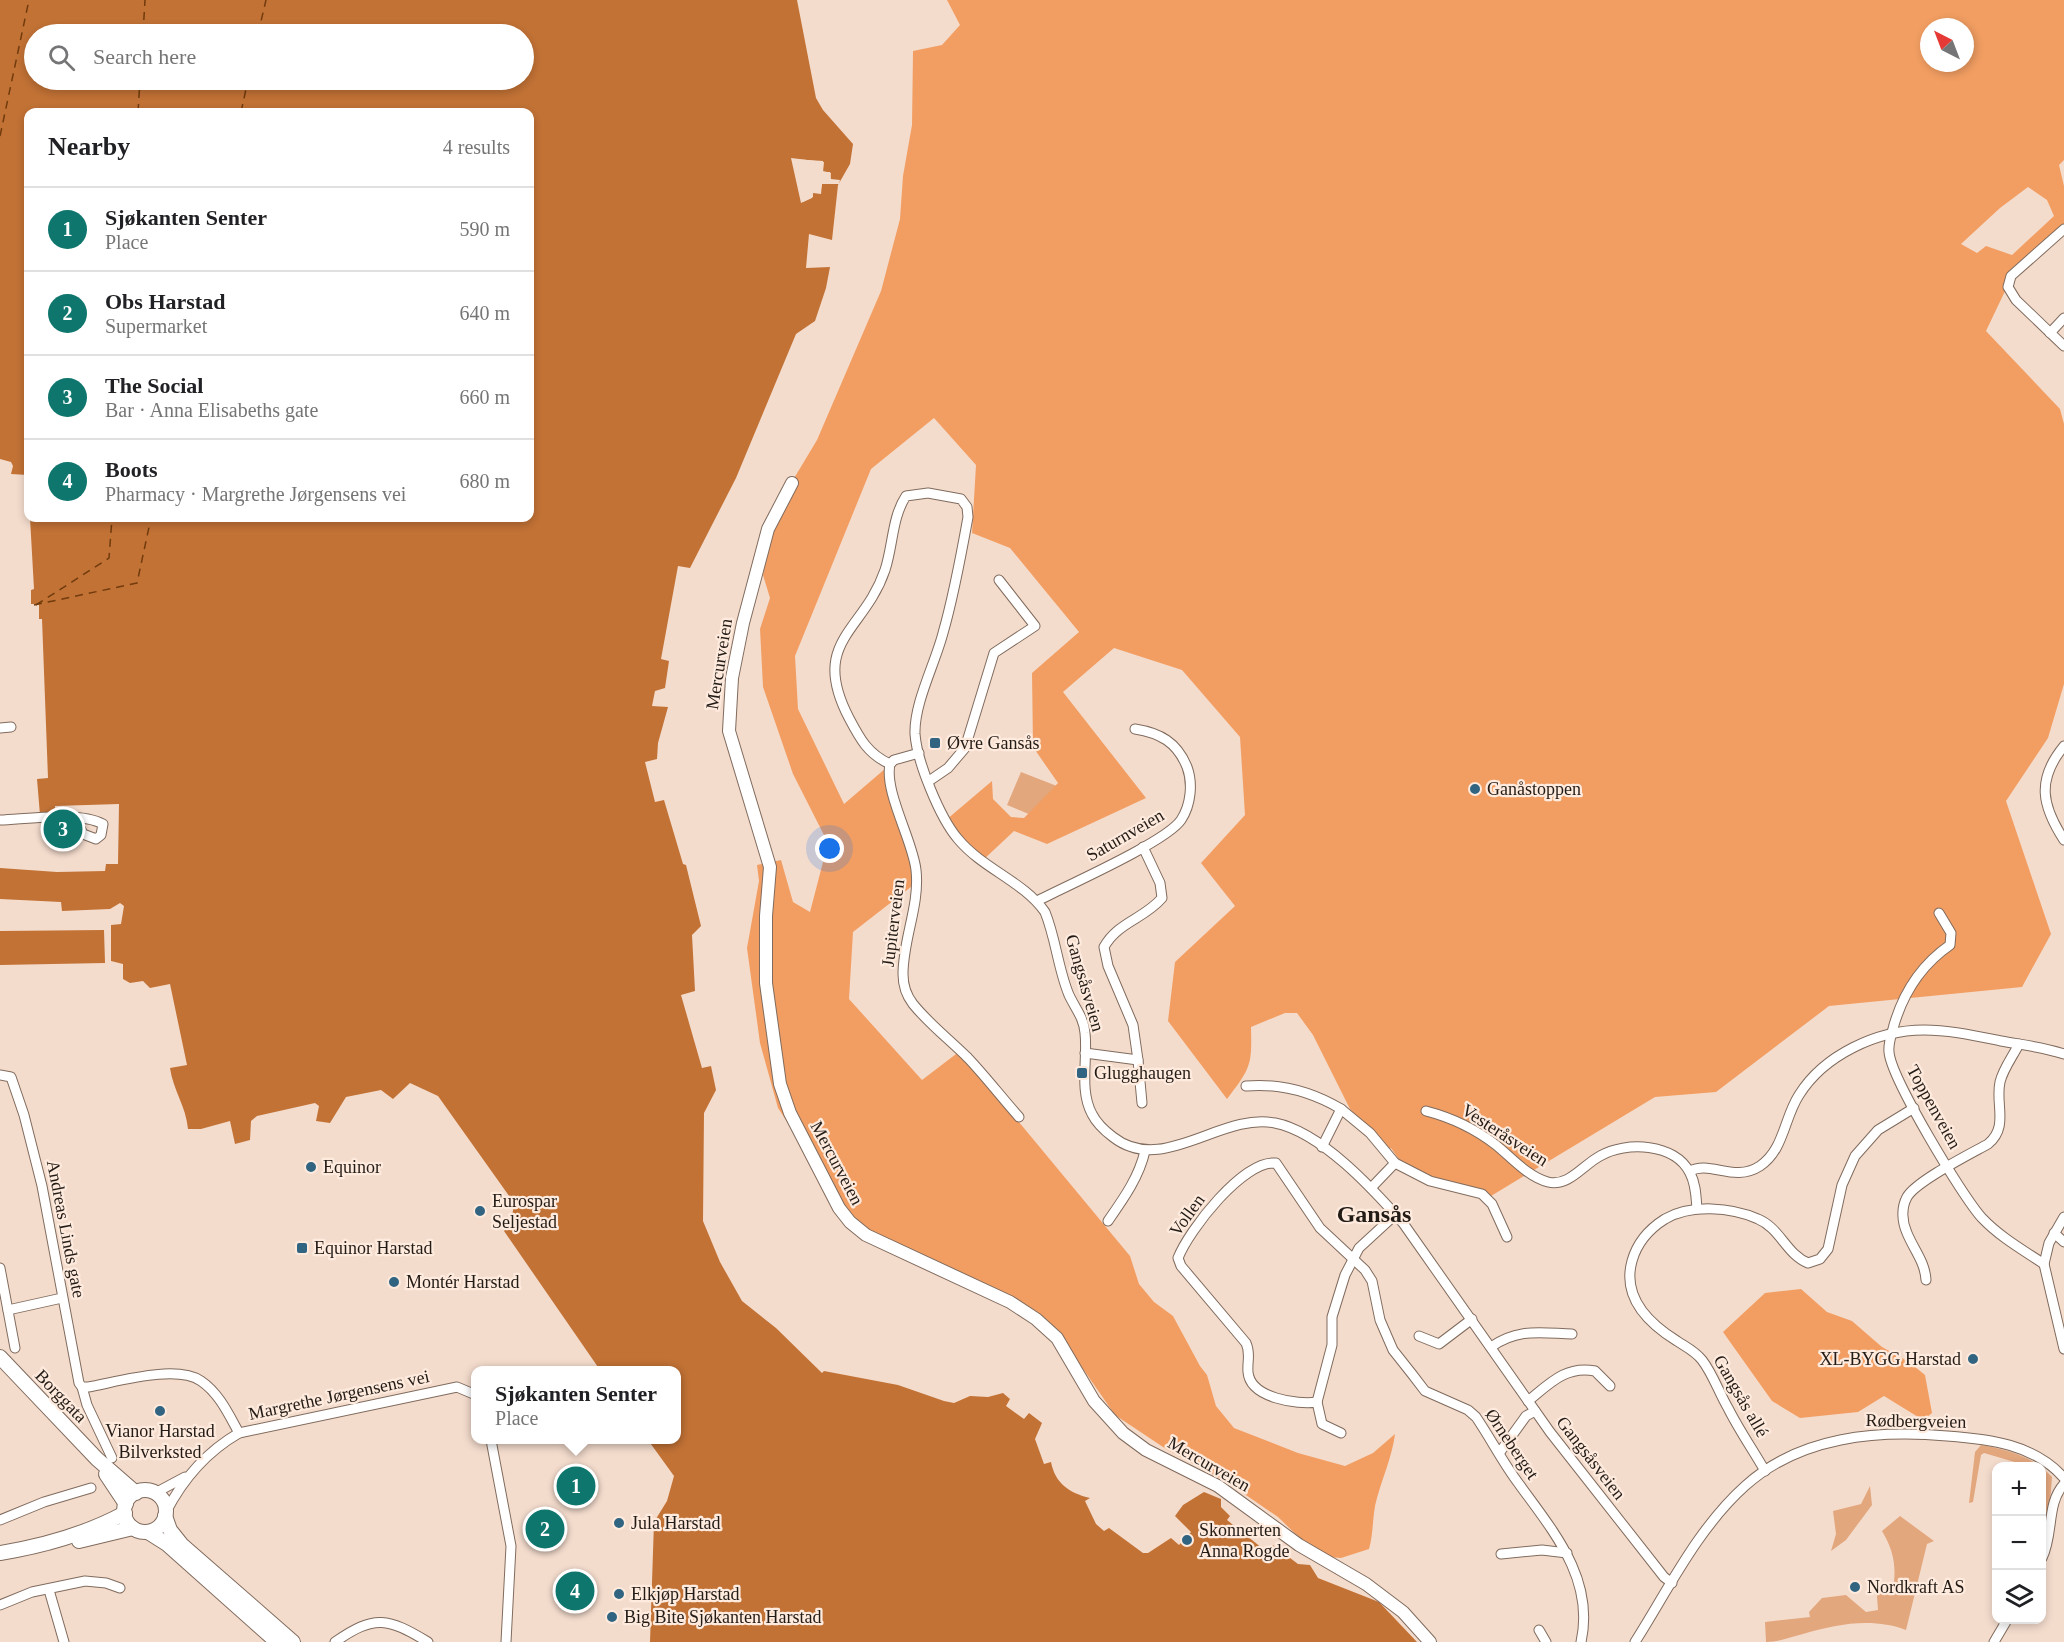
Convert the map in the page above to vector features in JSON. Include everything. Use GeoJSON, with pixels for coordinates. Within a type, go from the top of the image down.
{"type":"FeatureCollection","features":[{"type":"Feature","properties":{"kind":"highway","name":"Borggata"},"geometry":{"type":"LineString","coordinates":[[0,1357],[97,1459],[136,1493]]}},
{"type":"Feature","properties":{"kind":"highway","name":"Borggata"},"geometry":{"type":"LineString","coordinates":[[97,1459],[125,1509]]}},
{"type":"Feature","properties":{"kind":"highway"},"geometry":{"type":"LineString","coordinates":[[0,1552],[44,1545],[110,1521],[125,1509],[136,1493],[146,1491],[155,1493],[162,1499],[170,1530],[182,1545],[293,1642]]}},
{"type":"Feature","properties":{"kind":"highway"},"geometry":{"type":"LineString","coordinates":[[125,1509],[133,1528]]}},
{"type":"Feature","properties":{"kind":"highway"},"geometry":{"type":"LineString","coordinates":[[148,1532],[159,1527],[166,1514]]}},
{"type":"Feature","properties":{"kind":"highway"},"geometry":{"type":"LineString","coordinates":[[44,1545],[62,1546],[133,1528],[148,1532],[167,1544],[277,1642]]}},
{"type":"Feature","properties":{"kind":"main road","name":"Mercurveien"},"geometry":{"type":"LineString","coordinates":[[792,483],[768,529],[745,614],[732,678],[729,731],[770,867],[766,916],[766,983],[780,1084],[790,1113],[839,1208],[850,1222],[866,1235],[1010,1302],[1036,1319],[1057,1338],[1094,1401],[1123,1433],[1146,1450],[1218,1486],[1299,1545],[1373,1589],[1415,1623],[1430,1642]]}},
{"type":"Feature","properties":{"kind":"street"},"geometry":{"type":"LineString","coordinates":[[2064,229],[2012,276],[2008,287],[2016,300],[2064,346]]}},
{"type":"Feature","properties":{"kind":"street"},"geometry":{"type":"LineString","coordinates":[[2050,333],[2064,318]]}},
{"type":"Feature","properties":{"kind":"street","name":"Gangsåsveien"},"geometry":{"type":"LineString","coordinates":[[890,765],[869,752],[847,714],[837,690],[834,668],[836,652],[845,633],[875,593],[885,569],[900,505],[906,496],[945,494],[961,499],[967,507],[968,517],[952,598],[916,716],[915,735],[919,753],[939,805],[958,839],[981,861],[1037,901],[1051,926],[1070,996],[1081,1015],[1085,1032],[1085,1082],[1091,1114],[1117,1141],[1145,1150],[1185,1143],[1223,1128],[1254,1121],[1283,1125],[1322,1147],[1371,1188],[1396,1214],[1535,1411],[1602,1501],[1664,1577],[1672,1583]]}},
{"type":"Feature","properties":{"kind":"street"},"geometry":{"type":"LineString","coordinates":[[929,781],[948,768],[965,747],[994,653],[1035,626],[999,580]]}},
{"type":"Feature","properties":{"kind":"street"},"geometry":{"type":"LineString","coordinates":[[0,728],[11,727]]}},
{"type":"Feature","properties":{"kind":"street","name":"Saturnveien"},"geometry":{"type":"LineString","coordinates":[[1037,901],[1143,847],[1180,822],[1190,795],[1190,776],[1182,756],[1172,743],[1155,732],[1135,729]]}},
{"type":"Feature","properties":{"kind":"street"},"geometry":{"type":"LineString","coordinates":[[2064,746],[2051,767],[2044,796],[2048,812],[2064,840]]}},
{"type":"Feature","properties":{"kind":"street"},"geometry":{"type":"LineString","coordinates":[[890,765],[894,760],[919,753]]}},
{"type":"Feature","properties":{"kind":"street","name":"Jupiterveien"},"geometry":{"type":"LineString","coordinates":[[890,765],[889,771],[895,798],[916,869],[916,890],[904,950],[905,990],[912,1003],[981,1072],[1019,1117]]}},
{"type":"Feature","properties":{"kind":"street"},"geometry":{"type":"LineString","coordinates":[[0,820],[75,818]]}},
{"type":"Feature","properties":{"kind":"street"},"geometry":{"type":"LineString","coordinates":[[1142,1103],[1133,1025],[1108,966],[1104,947],[1110,935],[1123,924],[1151,911],[1162,898],[1160,883],[1143,847]]}},
{"type":"Feature","properties":{"kind":"street","name":"Toppenveien"},"geometry":{"type":"LineString","coordinates":[[1939,913],[1951,933],[1950,945],[1932,957],[1912,982],[1900,1002],[1888,1050],[1893,1067],[1967,1199],[1984,1220],[2044,1264]]}},
{"type":"Feature","properties":{"kind":"street"},"geometry":{"type":"LineString","coordinates":[[1697,1209],[1690,1171],[1700,1167],[1731,1174],[1760,1167],[1774,1155],[1798,1097],[1821,1069],[1851,1049],[1908,1031],[1933,1030],[2044,1047],[2064,1054]]}},
{"type":"Feature","properties":{"kind":"street"},"geometry":{"type":"LineString","coordinates":[[1926,1280],[1922,1263],[1907,1233],[1903,1211],[1907,1197],[1912,1191],[1948,1167],[1988,1144],[1997,1135],[2001,1120],[2000,1081],[2019,1044]]}},
{"type":"Feature","properties":{"kind":"street"},"geometry":{"type":"LineString","coordinates":[[1085,1053],[1138,1060]]}},
{"type":"Feature","properties":{"kind":"street","name":"Andreas Linds gate"},"geometry":{"type":"LineString","coordinates":[[0,1075],[11,1077],[35,1157],[77,1377],[87,1405],[112,1458]]}},
{"type":"Feature","properties":{"kind":"street"},"geometry":{"type":"LineString","coordinates":[[1246,1086],[1286,1088],[1315,1096],[1341,1110],[1370,1133],[1395,1162],[1430,1181],[1482,1194],[1492,1204],[1507,1237]]}},
{"type":"Feature","properties":{"kind":"street","name":"Gangsås allé"},"geometry":{"type":"LineString","coordinates":[[1765,1470],[1735,1422],[1702,1359],[1644,1314],[1632,1294],[1631,1266],[1643,1238],[1670,1217],[1697,1209],[1757,1219],[1772,1228],[1796,1256],[1808,1263],[1820,1259],[1828,1249],[1842,1185],[1855,1156],[1878,1130],[1914,1108]]}},
{"type":"Feature","properties":{"kind":"street"},"geometry":{"type":"LineString","coordinates":[[1322,1147],[1341,1110]]}},
{"type":"Feature","properties":{"kind":"street","name":"Vesteråsveien"},"geometry":{"type":"LineString","coordinates":[[1426,1111],[1456,1119],[1533,1174],[1551,1182],[1567,1180],[1605,1154],[1631,1148],[1664,1152],[1680,1161],[1690,1171]]}},
{"type":"Feature","properties":{"kind":"street"},"geometry":{"type":"LineString","coordinates":[[1108,1221],[1142,1166],[1145,1150]]}},
{"type":"Feature","properties":{"kind":"street","name":"Vollen"},"geometry":{"type":"LineString","coordinates":[[1317,1402],[1300,1403],[1282,1398],[1262,1392],[1252,1383],[1248,1373],[1250,1351],[1246,1343],[1178,1258],[1186,1239],[1215,1203],[1255,1169],[1268,1162],[1276,1163],[1320,1228],[1352,1258]]}},
{"type":"Feature","properties":{"kind":"street"},"geometry":{"type":"LineString","coordinates":[[1371,1188],[1395,1162]]}},
{"type":"Feature","properties":{"kind":"street"},"geometry":{"type":"LineString","coordinates":[[1341,1433],[1322,1424],[1317,1402],[1332,1345],[1331,1327],[1337,1298],[1352,1258],[1359,1248],[1396,1214]]}},
{"type":"Feature","properties":{"kind":"street"},"geometry":{"type":"LineString","coordinates":[[2064,1217],[2049,1243],[2044,1264],[2064,1349]]}},
{"type":"Feature","properties":{"kind":"street"},"geometry":{"type":"LineString","coordinates":[[2054,1233],[2064,1242]]}},
{"type":"Feature","properties":{"kind":"street","name":"Ørneberget"},"geometry":{"type":"LineString","coordinates":[[1352,1258],[1372,1281],[1380,1320],[1393,1350],[1425,1391],[1468,1410],[1500,1452],[1518,1483],[1560,1538],[1583,1604],[1581,1642]]}},
{"type":"Feature","properties":{"kind":"street"},"geometry":{"type":"LineString","coordinates":[[0,1268],[15,1348]]}},
{"type":"Feature","properties":{"kind":"street"},"geometry":{"type":"LineString","coordinates":[[8,1310],[62,1298]]}},
{"type":"Feature","properties":{"kind":"street"},"geometry":{"type":"LineString","coordinates":[[1419,1336],[1438,1344],[1472,1319]]}},
{"type":"Feature","properties":{"kind":"street"},"geometry":{"type":"LineString","coordinates":[[1491,1347],[1506,1338],[1521,1333],[1572,1334]]}},
{"type":"Feature","properties":{"kind":"street"},"geometry":{"type":"LineString","coordinates":[[1528,1401],[1558,1377],[1576,1370],[1595,1371],[1610,1386]]}},
{"type":"Feature","properties":{"kind":"street"},"geometry":{"type":"LineString","coordinates":[[82,1387],[168,1374],[187,1375],[201,1381],[217,1397],[239,1433]]}},
{"type":"Feature","properties":{"kind":"street","name":"Margrethe Jørgensens vei"},"geometry":{"type":"LineString","coordinates":[[155,1493],[187,1476],[213,1451],[239,1433],[457,1387],[471,1393]]}},
{"type":"Feature","properties":{"kind":"street"},"geometry":{"type":"LineString","coordinates":[[1500,1452],[1526,1416],[1535,1411]]}},
{"type":"Feature","properties":{"kind":"street","name":"Rødbergveien"},"geometry":{"type":"LineString","coordinates":[[1635,1642],[1714,1520],[1745,1486],[1765,1470],[1833,1440],[1874,1434],[1916,1434],[2005,1443],[2030,1452],[2064,1478]]}},
{"type":"Feature","properties":{"kind":"street"},"geometry":{"type":"LineString","coordinates":[[492,1444],[511,1546],[506,1642]]}},
{"type":"Feature","properties":{"kind":"street","name":"Margrethe Jørgensens vei"},"geometry":{"type":"LineString","coordinates":[[166,1514],[187,1476]]}},
{"type":"Feature","properties":{"kind":"street"},"geometry":{"type":"LineString","coordinates":[[2046,1547],[2054,1498],[2064,1478]]}},
{"type":"Feature","properties":{"kind":"street"},"geometry":{"type":"LineString","coordinates":[[0,1520],[44,1502],[91,1488]]}},
{"type":"Feature","properties":{"kind":"street"},"geometry":{"type":"LineString","coordinates":[[1501,1554],[1542,1550],[1567,1553]]}},
{"type":"Feature","properties":{"kind":"street"},"geometry":{"type":"LineString","coordinates":[[0,1605],[32,1592],[85,1581],[106,1583],[120,1588]]}},
{"type":"Feature","properties":{"kind":"street"},"geometry":{"type":"LineString","coordinates":[[49,1590],[64,1642]]}},
{"type":"Feature","properties":{"kind":"street"},"geometry":{"type":"LineString","coordinates":[[335,1642],[365,1624],[382,1621],[392,1623],[413,1638],[428,1642]]}},
{"type":"Feature","properties":{"kind":"street"},"geometry":{"type":"LineString","coordinates":[[1994,1642],[2005,1624]]}},
{"type":"Feature","properties":{"kind":"street"},"geometry":{"type":"LineString","coordinates":[[1539,1630],[1546,1642]]}},
{"type":"Feature","properties":{"kind":"street"},"geometry":{"type":"LineString","coordinates":[[347,1642],[354,1632]]}},
{"type":"Feature","properties":{"kind":"shaded area"},"geometry":{"type":"Polygon","coordinates":[[[0,0],[797,0],[816,98],[823,110],[853,144],[850,164],[838,185],[832,240],[809,234],[806,268],[830,267],[826,288],[815,321],[796,334],[736,478],[690,568],[678,566],[661,659],[669,661],[665,688],[655,691],[652,706],[668,707],[658,743],[657,759],[645,762],[655,802],[664,800],[683,864],[686,865],[701,926],[692,935],[695,991],[681,995],[702,1068],[711,1066],[716,1090],[704,1113],[703,1221],[720,1262],[742,1301],[776,1328],[822,1373],[824,1371],[898,1385],[954,1403],[970,1396],[988,1397],[1003,1393],[1010,1399],[1006,1406],[1024,1419],[1029,1413],[1042,1423],[1035,1439],[1044,1464],[1051,1462],[1056,1476],[1069,1490],[1090,1498],[1085,1501],[1096,1524],[1104,1531],[1109,1528],[1143,1553],[1148,1553],[1171,1538],[1179,1545],[1191,1532],[1175,1516],[1183,1505],[1204,1492],[1221,1499],[1221,1507],[1230,1516],[1227,1520],[1267,1552],[1273,1545],[1298,1564],[1310,1565],[1318,1578],[1379,1602],[1417,1642],[650,1642],[654,1522],[667,1501],[674,1476],[651,1444],[681,1444],[681,1366],[597,1366],[504,1231],[511,1224],[514,1203],[438,1096],[410,1083],[393,1099],[381,1090],[346,1097],[330,1123],[316,1121],[319,1106],[315,1103],[257,1116],[251,1121],[250,1140],[235,1144],[230,1121],[201,1129],[188,1129],[170,1068],[187,1065],[170,984],[150,988],[143,981],[130,983],[123,979],[123,964],[111,961],[111,925],[121,924],[124,906],[120,903],[110,909],[62,911],[61,902],[0,899],[0,868],[57,872],[105,871],[106,864],[118,864],[119,804],[55,806],[55,815],[40,815],[37,779],[48,778],[42,619],[39,619],[39,604],[31,604],[31,590],[34,589],[30,522],[534,522],[534,108],[24,108],[24,475],[11,474],[13,466],[11,462],[0,459],[0,0]],[[792,159],[803,202],[812,198],[813,193],[820,193],[822,184],[829,184],[831,173],[823,171],[823,161],[792,159]]]}},
{"type":"Feature","properties":{"kind":"shaded area"},"geometry":{"type":"Polygon","coordinates":[[[947,0],[2064,0],[2064,160],[2059,165],[2064,186],[2064,225],[2017,266],[1986,331],[2060,409],[2064,424],[2064,684],[2048,738],[2006,801],[2051,934],[2022,987],[1829,1006],[1716,1092],[1655,1097],[1491,1196],[1412,1178],[1391,1148],[1387,1151],[1350,1109],[1313,1035],[1297,1013],[1285,1013],[1251,1027],[1248,1066],[1227,1099],[1168,1021],[1175,962],[1235,906],[1201,863],[1245,815],[1240,737],[1182,670],[1114,648],[1063,692],[1146,798],[1047,844],[1014,831],[981,862],[946,820],[992,781],[993,799],[1011,817],[1024,818],[1058,783],[1033,747],[1032,673],[1079,632],[1010,548],[972,533],[976,465],[934,418],[871,469],[795,656],[798,709],[844,804],[886,768],[916,883],[853,932],[849,999],[922,1080],[960,1051],[1130,1256],[1139,1284],[1154,1302],[1173,1316],[1207,1375],[1216,1406],[1234,1428],[1298,1453],[1345,1466],[1373,1453],[1395,1434],[1390,1459],[1375,1504],[1369,1549],[1341,1558],[1329,1557],[1309,1547],[1278,1517],[1227,1482],[1166,1449],[1115,1415],[1054,1327],[1005,1293],[863,1228],[841,1204],[778,1108],[760,1043],[747,948],[759,881],[757,865],[781,860],[793,902],[810,912],[828,843],[793,774],[763,687],[760,629],[770,598],[763,575],[772,515],[817,440],[881,291],[900,219],[903,176],[912,125],[913,51],[942,45],[960,25],[947,0]],[[2028,187],[2000,208],[1961,244],[1977,253],[1986,246],[2012,255],[2054,216],[2047,200],[2028,187]]]}},
{"type":"Feature","properties":{"kind":"shaded area"},"geometry":{"type":"Polygon","coordinates":[[[1021,772],[1062,788],[1048,822],[1007,805],[1021,772]]]}},
{"type":"Feature","properties":{"kind":"shaded area"},"geometry":{"type":"Polygon","coordinates":[[[104,930],[105,963],[0,965],[0,931],[104,930]]]}},
{"type":"Feature","properties":{"kind":"shaded area"},"geometry":{"type":"Polygon","coordinates":[[[1801,1289],[1827,1312],[1852,1321],[1882,1347],[1909,1362],[1925,1375],[1932,1413],[1923,1420],[1884,1396],[1858,1412],[1800,1418],[1772,1401],[1723,1332],[1765,1293],[1801,1289]]]}},
{"type":"Feature","properties":{"kind":"shaded area"},"geometry":{"type":"Polygon","coordinates":[[[1981,1445],[2020,1455],[2033,1462],[2014,1462],[1984,1453],[1981,1455],[1973,1502],[1969,1503],[1975,1452],[1981,1445]]]}},
{"type":"Feature","properties":{"kind":"shaded area"},"geometry":{"type":"Polygon","coordinates":[[[2046,1472],[2052,1477],[2046,1529],[2046,1472]]]}},
{"type":"Feature","properties":{"kind":"shaded area"},"geometry":{"type":"Polygon","coordinates":[[[1870,1486],[1872,1505],[1846,1540],[1831,1551],[1836,1534],[1833,1511],[1861,1504],[1870,1486]]]}},
{"type":"Feature","properties":{"kind":"shaded area"},"geometry":{"type":"Polygon","coordinates":[[[1900,1516],[1934,1541],[1927,1544],[1906,1630],[1881,1624],[1855,1623],[1766,1642],[1765,1622],[1810,1617],[1809,1612],[1822,1598],[1846,1595],[1866,1612],[1878,1610],[1876,1584],[1894,1582],[1892,1555],[1882,1531],[1900,1516]]]}},
{"type":"Feature","properties":{"kind":"pier"},"geometry":{"type":"Polygon","coordinates":[[[791,158],[824,162],[823,172],[830,172],[831,179],[840,180],[839,184],[822,184],[821,194],[813,193],[813,197],[801,203],[791,158]],[[796,162],[804,198],[809,196],[812,190],[818,190],[819,182],[827,181],[828,175],[820,173],[820,164],[796,162]]]}},
{"type":"Feature","properties":{"kind":"ferry route"},"geometry":{"type":"LineString","coordinates":[[0,136],[29,0]]}},
{"type":"Feature","properties":{"kind":"ferry route"},"geometry":{"type":"LineString","coordinates":[[144,24],[145,0]]}},
{"type":"Feature","properties":{"kind":"ferry route"},"geometry":{"type":"LineString","coordinates":[[260,24],[266,0]]}},
{"type":"Feature","properties":{"kind":"ferry route"},"geometry":{"type":"LineString","coordinates":[[138,108],[139,90]]}},
{"type":"Feature","properties":{"kind":"ferry route"},"geometry":{"type":"LineString","coordinates":[[242,108],[246,90]]}},
{"type":"Feature","properties":{"kind":"ferry route"},"geometry":{"type":"LineString","coordinates":[[36,605],[109,558],[112,522]]}},
{"type":"Feature","properties":{"kind":"ferry route"},"geometry":{"type":"LineString","coordinates":[[34,605],[137,583],[150,522]]}},
{"type":"Feature","properties":{"kind":"place","name":"Øvre Gansås"},"geometry":{"type":"Point","coordinates":[935,743]}},
{"type":"Feature","properties":{"kind":"place","name":"Ganåstoppen"},"geometry":{"type":"Point","coordinates":[1475,789]}},
{"type":"Feature","properties":{"kind":"place","name":"The Social"},"geometry":{"type":"Point","coordinates":[63,829]}},
{"type":"Feature","properties":{"kind":"place","name":"Glugghaugen"},"geometry":{"type":"Point","coordinates":[1082,1073]}},
{"type":"Feature","properties":{"kind":"place","name":"Equinor"},"geometry":{"type":"Point","coordinates":[311,1167]}},
{"type":"Feature","properties":{"kind":"place","name":"Eurospar Seljestad"},"geometry":{"type":"Point","coordinates":[480,1211]}},
{"type":"Feature","properties":{"kind":"place","name":"Equinor Harstad"},"geometry":{"type":"Point","coordinates":[302,1248]}},
{"type":"Feature","properties":{"kind":"place","name":"Montér Harstad"},"geometry":{"type":"Point","coordinates":[394,1282]}},
{"type":"Feature","properties":{"kind":"place","name":"XL-BYGG Harstad"},"geometry":{"type":"Point","coordinates":[1973,1359]}},
{"type":"Feature","properties":{"kind":"place","name":"Vianor Harstad Bilverksted"},"geometry":{"type":"Point","coordinates":[160,1411]}},
{"type":"Feature","properties":{"kind":"place","name":"Sjøkanten Senter"},"geometry":{"type":"Point","coordinates":[576,1486]}},
{"type":"Feature","properties":{"kind":"place","name":"Jula Harstad"},"geometry":{"type":"Point","coordinates":[619,1523]}},
{"type":"Feature","properties":{"kind":"place","name":"Obs Harstad"},"geometry":{"type":"Point","coordinates":[545,1529]}},
{"type":"Feature","properties":{"kind":"place","name":"Skonnerten Anna Rogde"},"geometry":{"type":"Point","coordinates":[1187,1540]}},
{"type":"Feature","properties":{"kind":"place","name":"Nordkraft AS"},"geometry":{"type":"Point","coordinates":[1855,1587]}},
{"type":"Feature","properties":{"kind":"place","name":"Boots"},"geometry":{"type":"Point","coordinates":[575,1591]}},
{"type":"Feature","properties":{"kind":"place","name":"Elkjøp Harstad"},"geometry":{"type":"Point","coordinates":[619,1594]}},
{"type":"Feature","properties":{"kind":"place","name":"Big Bite Sjøkanten Harstad"},"geometry":{"type":"Point","coordinates":[612,1617]}},
{"type":"Feature","properties":{"kind":"district","name":"Gansås"},"geometry":{"type":"Point","coordinates":[1374,1214]}}]}
